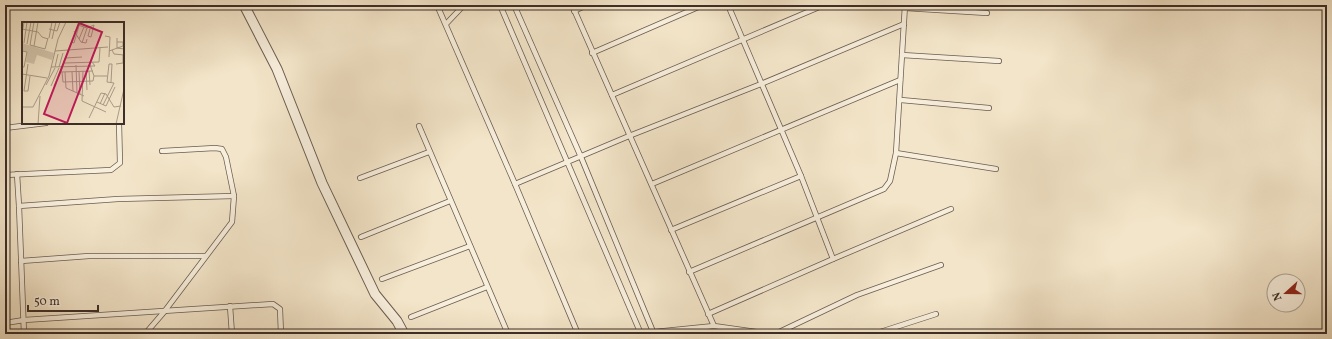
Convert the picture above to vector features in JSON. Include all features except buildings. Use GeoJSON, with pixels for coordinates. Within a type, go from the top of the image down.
{"type":"FeatureCollection","features":[{"type":"Feature","properties":{"kind":"street"},"geometry":{"type":"LineString","coordinates":[[244,5],[277,69],[322,183],[375,294],[397,321],[404,334]]}},
{"type":"Feature","properties":{"kind":"lane"},"geometry":{"type":"LineString","coordinates":[[438,5],[578,334]]}},
{"type":"Feature","properties":{"kind":"lane"},"geometry":{"type":"LineString","coordinates":[[446,24],[464,5]]}},
{"type":"Feature","properties":{"kind":"lane"},"geometry":{"type":"LineString","coordinates":[[500,5],[641,334]]}},
{"type":"Feature","properties":{"kind":"lane"},"geometry":{"type":"LineString","coordinates":[[514,5],[581,157],[654,334]]}},
{"type":"Feature","properties":{"kind":"lane"},"geometry":{"type":"LineString","coordinates":[[572,5],[592,54],[652,184],[689,272],[714,326]]}},
{"type":"Feature","properties":{"kind":"lane"},"geometry":{"type":"LineString","coordinates":[[574,10],[587,5]]}},
{"type":"Feature","properties":{"kind":"lane"},"geometry":{"type":"LineString","coordinates":[[592,54],[703,5]]}},
{"type":"Feature","properties":{"kind":"lane"},"geometry":{"type":"LineString","coordinates":[[728,5],[801,176],[832,258]]}},
{"type":"Feature","properties":{"kind":"lane"},"geometry":{"type":"LineString","coordinates":[[612,95],[824,5]]}},
{"type":"Feature","properties":{"kind":"lane"},"geometry":{"type":"LineString","coordinates":[[689,272],[884,189],[890,181],[896,153],[901,100],[900,80],[905,6],[987,13]]}},
{"type":"Feature","properties":{"kind":"lane"},"geometry":{"type":"LineString","coordinates":[[515,184],[904,24]]}},
{"type":"Feature","properties":{"kind":"lane"},"geometry":{"type":"LineString","coordinates":[[902,55],[999,61]]}},
{"type":"Feature","properties":{"kind":"lane"},"geometry":{"type":"LineString","coordinates":[[652,184],[900,80]]}},
{"type":"Feature","properties":{"kind":"lane"},"geometry":{"type":"LineString","coordinates":[[901,100],[989,108]]}},
{"type":"Feature","properties":{"kind":"lane"},"geometry":{"type":"LineString","coordinates":[[5,128],[38,124]]}},
{"type":"Feature","properties":{"kind":"lane"},"geometry":{"type":"LineString","coordinates":[[5,175],[111,170],[120,163],[119,124]]}},
{"type":"Feature","properties":{"kind":"lane"},"geometry":{"type":"LineString","coordinates":[[419,126],[508,334]]}},
{"type":"Feature","properties":{"kind":"lane"},"geometry":{"type":"LineString","coordinates":[[145,334],[164,312],[232,222],[234,196],[226,157],[222,149],[215,148],[162,151]]}},
{"type":"Feature","properties":{"kind":"lane"},"geometry":{"type":"LineString","coordinates":[[360,178],[430,152]]}},
{"type":"Feature","properties":{"kind":"lane"},"geometry":{"type":"LineString","coordinates":[[896,153],[996,169]]}},
{"type":"Feature","properties":{"kind":"lane"},"geometry":{"type":"LineString","coordinates":[[17,174],[24,334]]}},
{"type":"Feature","properties":{"kind":"lane"},"geometry":{"type":"LineString","coordinates":[[671,230],[801,176]]}},
{"type":"Feature","properties":{"kind":"lane"},"geometry":{"type":"LineString","coordinates":[[19,206],[118,199],[234,196]]}},
{"type":"Feature","properties":{"kind":"lane"},"geometry":{"type":"LineString","coordinates":[[361,237],[450,201]]}},
{"type":"Feature","properties":{"kind":"lane"},"geometry":{"type":"LineString","coordinates":[[708,314],[832,258],[950,209]]}},
{"type":"Feature","properties":{"kind":"lane"},"geometry":{"type":"LineString","coordinates":[[382,279],[470,246]]}},
{"type":"Feature","properties":{"kind":"lane"},"geometry":{"type":"LineString","coordinates":[[21,261],[89,256],[205,256]]}},
{"type":"Feature","properties":{"kind":"lane"},"geometry":{"type":"LineString","coordinates":[[775,334],[857,296],[941,265]]}},
{"type":"Feature","properties":{"kind":"lane"},"geometry":{"type":"LineString","coordinates":[[411,317],[487,287]]}},
{"type":"Feature","properties":{"kind":"lane"},"geometry":{"type":"LineString","coordinates":[[5,323],[24,320],[273,304],[280,309],[281,334]]}},
{"type":"Feature","properties":{"kind":"lane"},"geometry":{"type":"LineString","coordinates":[[230,306],[232,334]]}},
{"type":"Feature","properties":{"kind":"lane"},"geometry":{"type":"LineString","coordinates":[[874,334],[936,314]]}},
{"type":"Feature","properties":{"kind":"lane"},"geometry":{"type":"LineString","coordinates":[[634,334],[654,334],[714,326],[771,334]]}}]}
